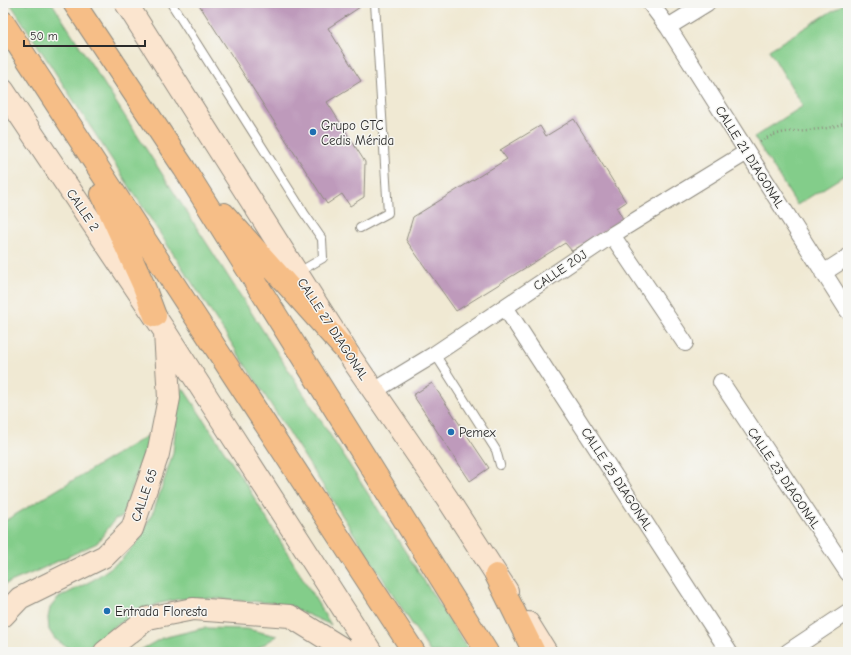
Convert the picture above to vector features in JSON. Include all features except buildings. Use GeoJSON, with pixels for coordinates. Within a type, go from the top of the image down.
{"type":"FeatureCollection","features":[{"type":"Feature","properties":{"kind":"highway"},"geometry":{"type":"LineString","coordinates":[[74,3],[184,168],[487,652]]}},
{"type":"Feature","properties":{"kind":"highway"},"geometry":{"type":"LineString","coordinates":[[3,22],[414,652]]}},
{"type":"Feature","properties":{"kind":"highway"},"geometry":{"type":"LineString","coordinates":[[72,129],[160,323]]}},
{"type":"Feature","properties":{"kind":"highway"},"geometry":{"type":"LineString","coordinates":[[184,168],[347,352]]}},
{"type":"Feature","properties":{"kind":"highway"},"geometry":{"type":"LineString","coordinates":[[496,575],[534,652]]}},
{"type":"Feature","properties":{"kind":"main road","name":"CALLE 27 DIAGONAL"},"geometry":{"type":"LineString","coordinates":[[126,3],[347,352],[447,498],[546,652]]}},
{"type":"Feature","properties":{"kind":"main road","name":"CALLE 2"},"geometry":{"type":"LineString","coordinates":[[3,90],[160,323],[371,652]]}},
{"type":"Feature","properties":{"kind":"main road","name":"CALLE 65"},"geometry":{"type":"LineString","coordinates":[[3,616],[20,598],[105,556],[132,529],[158,454],[169,398],[160,323]]}},
{"type":"Feature","properties":{"kind":"main road"},"geometry":{"type":"LineString","coordinates":[[105,652],[148,618],[193,609],[290,616],[348,652]]}},
{"type":"Feature","properties":{"kind":"street","name":"CALLE 21 DIAGONAL"},"geometry":{"type":"LineString","coordinates":[[650,3],[668,27],[848,311]]}},
{"type":"Feature","properties":{"kind":"street"},"geometry":{"type":"LineString","coordinates":[[668,27],[707,3]]}},
{"type":"Feature","properties":{"kind":"street","name":"CALLE 20J"},"geometry":{"type":"LineString","coordinates":[[374,391],[435,354],[612,235],[747,152]]}},
{"type":"Feature","properties":{"kind":"street"},"geometry":{"type":"LineString","coordinates":[[612,235],[685,342]]}},
{"type":"Feature","properties":{"kind":"street"},"geometry":{"type":"LineString","coordinates":[[823,273],[848,257]]}},
{"type":"Feature","properties":{"kind":"street","name":"CALLE 25 DIAGONAL"},"geometry":{"type":"LineString","coordinates":[[505,307],[729,652]]}},
{"type":"Feature","properties":{"kind":"street","name":"CALLE 23 DIAGONAL"},"geometry":{"type":"LineString","coordinates":[[721,382],[848,573]]}},
{"type":"Feature","properties":{"kind":"street"},"geometry":{"type":"LineString","coordinates":[[788,652],[848,612]]}},
{"type":"Feature","properties":{"kind":"lane"},"geometry":{"type":"LineString","coordinates":[[171,3],[322,239],[323,258],[296,273]]}},
{"type":"Feature","properties":{"kind":"lane"},"geometry":{"type":"LineString","coordinates":[[360,228],[388,213],[375,3]]}},
{"type":"Feature","properties":{"kind":"lane"},"geometry":{"type":"LineString","coordinates":[[435,354],[496,450],[500,465]]}},
{"type":"Feature","properties":{"kind":"path"},"geometry":{"type":"LineString","coordinates":[[747,152],[765,139],[782,133],[828,128],[848,121]]}},
{"type":"Feature","properties":{"kind":"green space"},"geometry":{"type":"Polygon","coordinates":[[[10,3],[52,3],[470,652],[430,652],[10,3]]]}},
{"type":"Feature","properties":{"kind":"green space"},"geometry":{"type":"Polygon","coordinates":[[[845,3],[848,3],[848,173],[797,205],[754,137],[803,106],[769,50],[845,3]]]}},
{"type":"Feature","properties":{"kind":"green space"},"geometry":{"type":"Polygon","coordinates":[[[183,388],[247,486],[331,625],[302,612],[274,603],[207,598],[179,599],[157,604],[113,627],[98,641],[86,648],[70,649],[55,639],[49,630],[48,618],[50,608],[58,598],[93,580],[120,561],[138,541],[154,510],[173,453],[177,414],[177,396],[183,388]]]}},
{"type":"Feature","properties":{"kind":"green space"},"geometry":{"type":"Polygon","coordinates":[[[147,436],[149,442],[122,517],[115,519],[97,543],[3,585],[3,522],[147,436]]]}},
{"type":"Feature","properties":{"kind":"green space"},"geometry":{"type":"Polygon","coordinates":[[[204,628],[247,629],[277,636],[252,652],[137,652],[162,638],[204,628]]]}},
{"type":"Feature","properties":{"kind":"place","name":"Grupo GTC Cedis Mérida"},"geometry":{"type":"Point","coordinates":[313,132]}},
{"type":"Feature","properties":{"kind":"place","name":"Pemex"},"geometry":{"type":"Point","coordinates":[451,432]}},
{"type":"Feature","properties":{"kind":"place","name":"Entrada Floresta"},"geometry":{"type":"Point","coordinates":[107,611]}}]}
